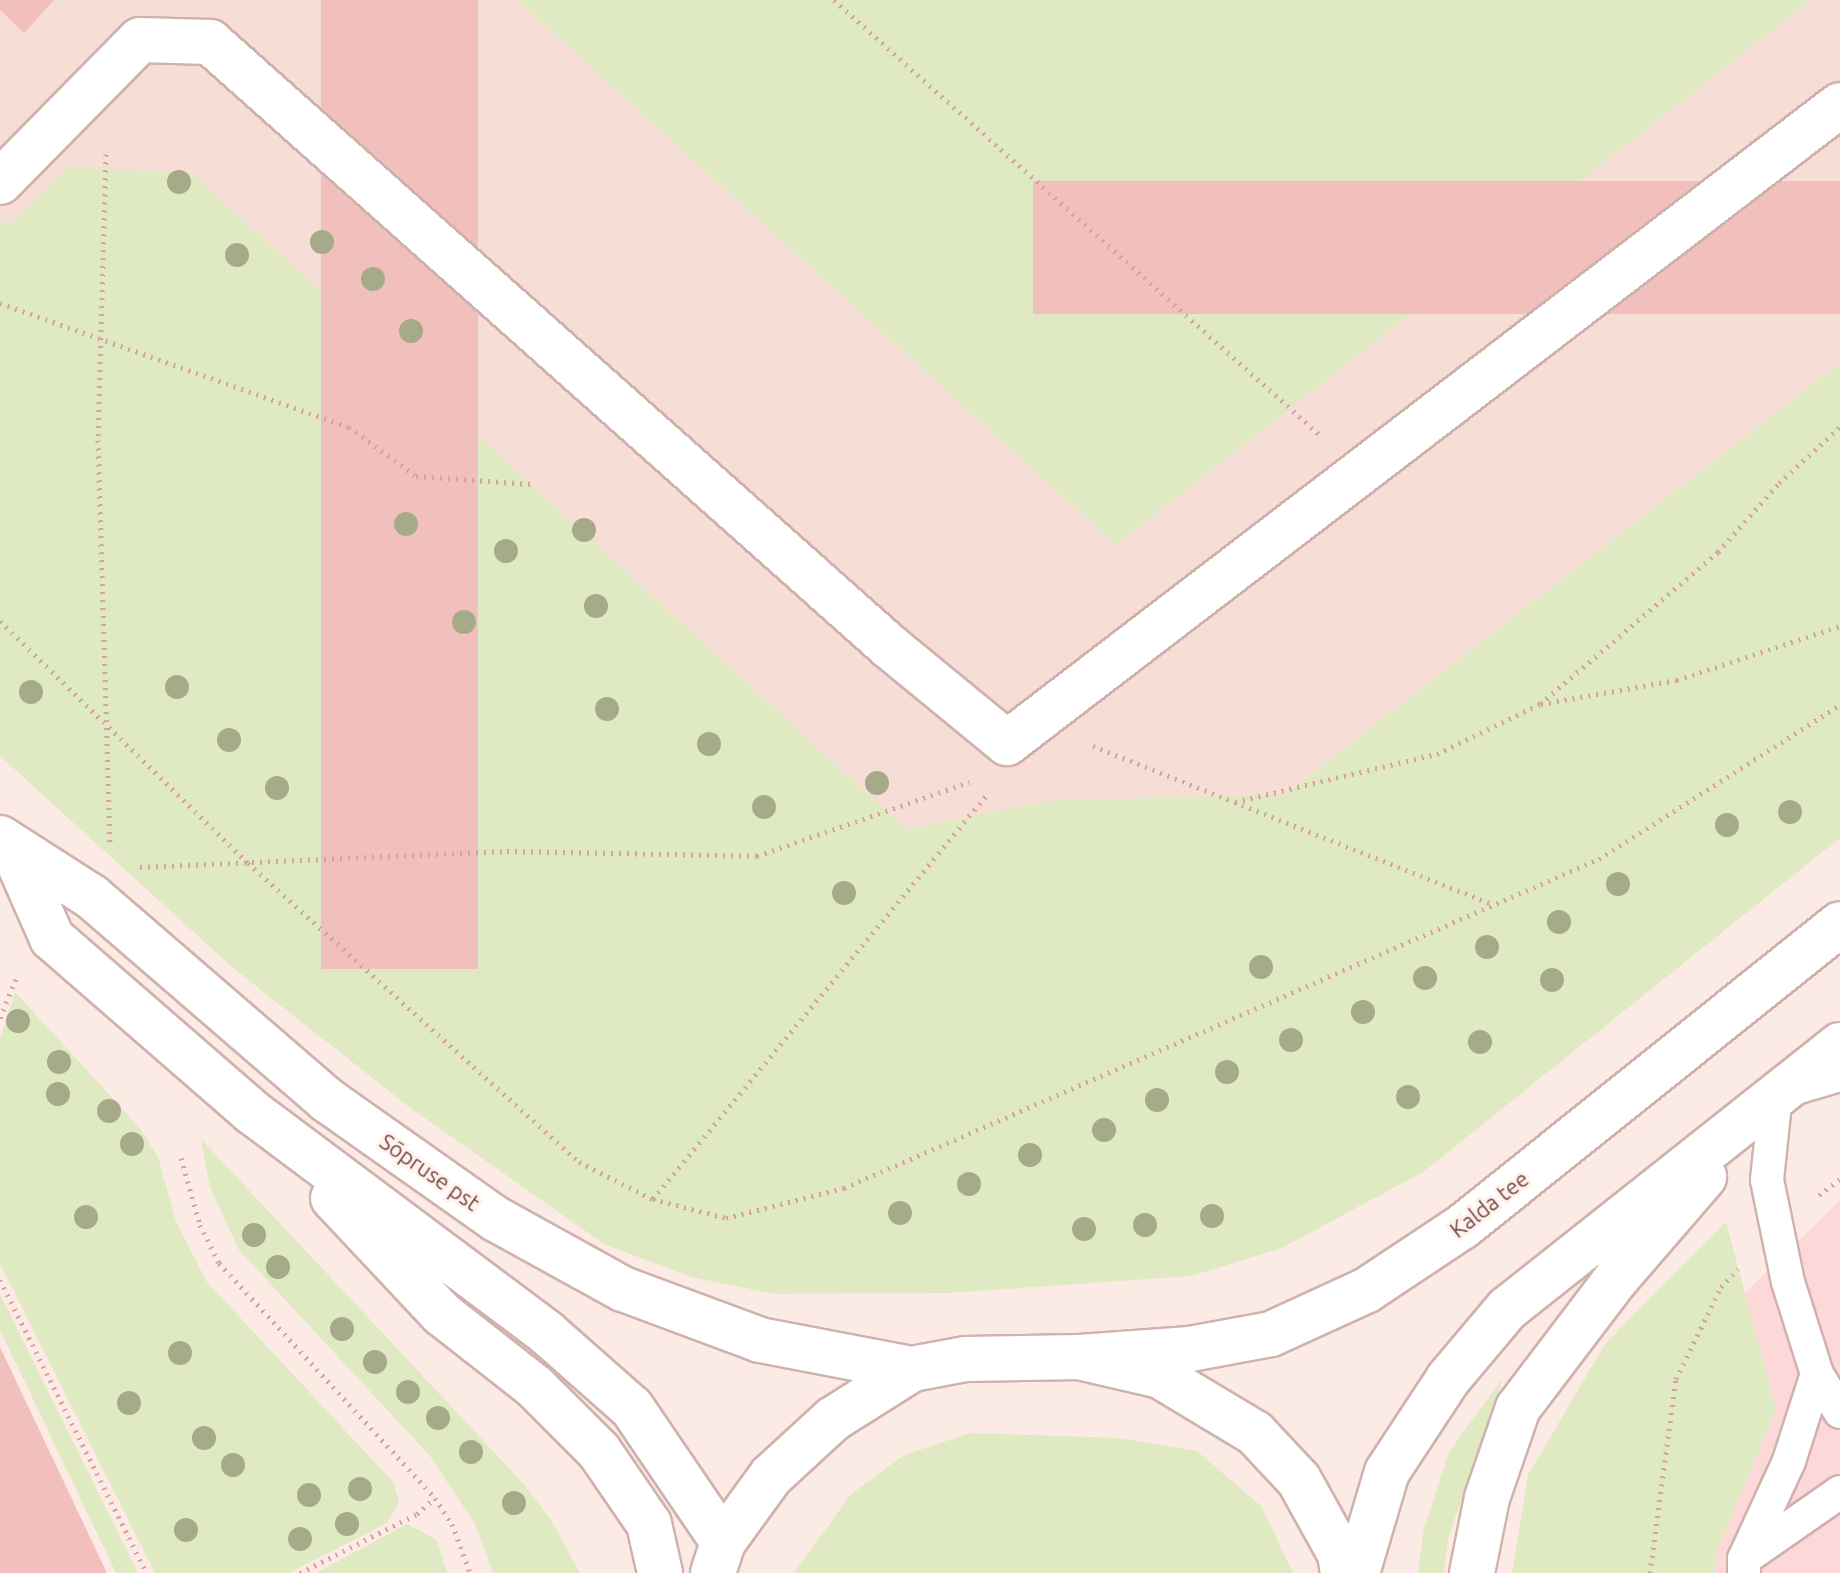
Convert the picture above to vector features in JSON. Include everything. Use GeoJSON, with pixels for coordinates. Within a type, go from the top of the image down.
{"type":"FeatureCollection","features":[{"type":"Feature","properties":{"kind":"street"},"geometry":{"type":"LineString","coordinates":[[0,182],[140,40],[210,42],[890,647],[1008,756],[1361,473],[1840,105]]}},
{"type":"Feature","properties":{"kind":"street","name":"Sõpruse pst"},"geometry":{"type":"LineString","coordinates":[[4,844],[52,938],[252,1112],[547,1333],[632,1408],[718,1557]]}},
{"type":"Feature","properties":{"kind":"street","name":"Sõpruse pst"},"geometry":{"type":"LineString","coordinates":[[4,844],[92,897],[327,1100],[496,1219],[623,1289],[760,1340],[912,1369]]}},
{"type":"Feature","properties":{"kind":"street","name":"Kalda tee"},"geometry":{"type":"LineString","coordinates":[[1079,1357],[1190,1349],[1271,1334],[1367,1290],[1462,1227],[1840,924]]}},
{"type":"Feature","properties":{"kind":"street"},"geometry":{"type":"LineString","coordinates":[[1357,1573],[1387,1472],[1448,1379],[1507,1309],[1840,1045]]}},
{"type":"Feature","properties":{"kind":"street"},"geometry":{"type":"LineString","coordinates":[[1472,1573],[1487,1498],[1518,1408],[1616,1279],[1776,1094]]}},
{"type":"Feature","properties":{"kind":"street"},"geometry":{"type":"LineString","coordinates":[[252,1112],[442,1314],[535,1387],[599,1451],[649,1524],[660,1573]]}},
{"type":"Feature","properties":{"kind":"street"},"geometry":{"type":"LineString","coordinates":[[718,1557],[771,1476],[833,1419],[912,1369],[966,1359],[1079,1357],[1160,1376],[1255,1433],[1299,1480],[1340,1554],[1343,1573]]}},
{"type":"Feature","properties":{"kind":"lane"},"geometry":{"type":"LineString","coordinates":[[1840,1075],[1776,1094],[1767,1146],[1775,1228],[1817,1374],[1840,1412]]}},
{"type":"Feature","properties":{"kind":"lane"},"geometry":{"type":"LineString","coordinates":[[1744,1566],[1789,1461],[1817,1374]]}},
{"type":"Feature","properties":{"kind":"lane"},"geometry":{"type":"LineString","coordinates":[[1744,1566],[1840,1492]]}},
{"type":"Feature","properties":{"kind":"path"},"geometry":{"type":"LineString","coordinates":[[834,0],[1361,473]]}},
{"type":"Feature","properties":{"kind":"path"},"geometry":{"type":"LineString","coordinates":[[109,144],[98,440],[110,846]]}},
{"type":"Feature","properties":{"kind":"path"},"geometry":{"type":"LineString","coordinates":[[0,303],[100,342],[349,427],[416,476],[531,484]]}},
{"type":"Feature","properties":{"kind":"path"},"geometry":{"type":"LineString","coordinates":[[1235,802],[1437,754],[1540,704],[1718,552],[1779,483],[1840,427]]}},
{"type":"Feature","properties":{"kind":"path"},"geometry":{"type":"LineString","coordinates":[[0,621],[248,863],[579,1162],[653,1199],[726,1218],[844,1188],[1599,859],[1840,705]]}},
{"type":"Feature","properties":{"kind":"path"},"geometry":{"type":"LineString","coordinates":[[1540,704],[1677,680],[1840,626]]}},
{"type":"Feature","properties":{"kind":"path"},"geometry":{"type":"LineString","coordinates":[[1090,745],[1494,905]]}},
{"type":"Feature","properties":{"kind":"path"},"geometry":{"type":"LineString","coordinates":[[248,863],[507,851],[757,856],[1008,756]]}},
{"type":"Feature","properties":{"kind":"path"},"geometry":{"type":"LineString","coordinates":[[653,1199],[1008,756]]}},
{"type":"Feature","properties":{"kind":"path"},"geometry":{"type":"LineString","coordinates":[[0,1018],[22,970]]}},
{"type":"Feature","properties":{"kind":"path"},"geometry":{"type":"LineString","coordinates":[[181,1158],[200,1225],[225,1271],[435,1498],[452,1524],[470,1573]]}},
{"type":"Feature","properties":{"kind":"path"},"geometry":{"type":"LineString","coordinates":[[1650,1573],[1676,1379],[1721,1287],[1775,1228],[1840,1179]]}},
{"type":"Feature","properties":{"kind":"path"},"geometry":{"type":"LineString","coordinates":[[0,1280],[147,1573]]}},
{"type":"Feature","properties":{"kind":"path"},"geometry":{"type":"LineString","coordinates":[[300,1573],[417,1514],[435,1498]]}},
{"type":"Feature","properties":{"kind":"shaded area"},"geometry":{"type":"Polygon","coordinates":[[[0,0],[517,0],[1116,545],[1811,0],[1840,0],[1840,363],[1286,794],[1043,801],[907,830],[192,173],[69,168],[10,226],[0,218],[0,0]]]}},
{"type":"Feature","properties":{"kind":"shaded area"},"geometry":{"type":"Polygon","coordinates":[[[1840,1200],[1840,1573],[1715,1573],[1717,1551],[1776,1409],[1745,1293],[1840,1200]]]}},
{"type":"Feature","properties":{"kind":"green space"},"geometry":{"type":"Polygon","coordinates":[[[517,0],[1811,0],[1116,545],[517,0]]]}},
{"type":"Feature","properties":{"kind":"green space"},"geometry":{"type":"Polygon","coordinates":[[[69,167],[192,173],[907,830],[1043,801],[1286,794],[1840,363],[1840,838],[1423,1172],[1282,1248],[1191,1276],[949,1293],[775,1294],[691,1277],[604,1244],[409,1107],[232,967],[0,756],[0,218],[10,226],[69,167]]]}},
{"type":"Feature","properties":{"kind":"green space"},"geometry":{"type":"Polygon","coordinates":[[[15,992],[139,1127],[158,1157],[176,1222],[207,1282],[394,1483],[399,1502],[387,1523],[289,1573],[155,1573],[0,1263],[0,1039],[15,992]]]}},
{"type":"Feature","properties":{"kind":"green space"},"geometry":{"type":"Polygon","coordinates":[[[201,1139],[521,1481],[551,1520],[580,1573],[493,1573],[475,1524],[430,1456],[239,1250],[210,1187],[201,1139]]]}},
{"type":"Feature","properties":{"kind":"green space"},"geometry":{"type":"Polygon","coordinates":[[[1726,1222],[1776,1409],[1717,1551],[1715,1573],[1512,1573],[1528,1475],[1605,1344],[1726,1222]]]}},
{"type":"Feature","properties":{"kind":"green space"},"geometry":{"type":"Polygon","coordinates":[[[0,1294],[138,1573],[116,1573],[0,1330],[0,1294]]]}},
{"type":"Feature","properties":{"kind":"green space"},"geometry":{"type":"Polygon","coordinates":[[[1503,1378],[1448,1539],[1444,1573],[1418,1573],[1424,1529],[1449,1452],[1503,1378]]]}},
{"type":"Feature","properties":{"kind":"green space"},"geometry":{"type":"Polygon","coordinates":[[[970,1433],[1119,1438],[1197,1451],[1261,1506],[1293,1573],[794,1573],[851,1494],[904,1455],[970,1433]]]}},
{"type":"Feature","properties":{"kind":"green space"},"geometry":{"type":"Polygon","coordinates":[[[407,1524],[436,1539],[447,1573],[316,1573],[407,1524]]]}},
{"type":"Feature","properties":{"kind":"building"},"geometry":{"type":"Polygon","coordinates":[[[0,0],[54,0],[24,33],[0,10],[0,0]]]}},
{"type":"Feature","properties":{"kind":"building"},"geometry":{"type":"Polygon","coordinates":[[[321,0],[478,0],[478,969],[321,969],[321,0]]]}},
{"type":"Feature","properties":{"kind":"building"},"geometry":{"type":"Polygon","coordinates":[[[1033,181],[1840,181],[1840,314],[1033,314],[1033,181]]]}},
{"type":"Feature","properties":{"kind":"building"},"geometry":{"type":"Polygon","coordinates":[[[0,1347],[107,1573],[0,1573],[0,1347]]]}}]}
